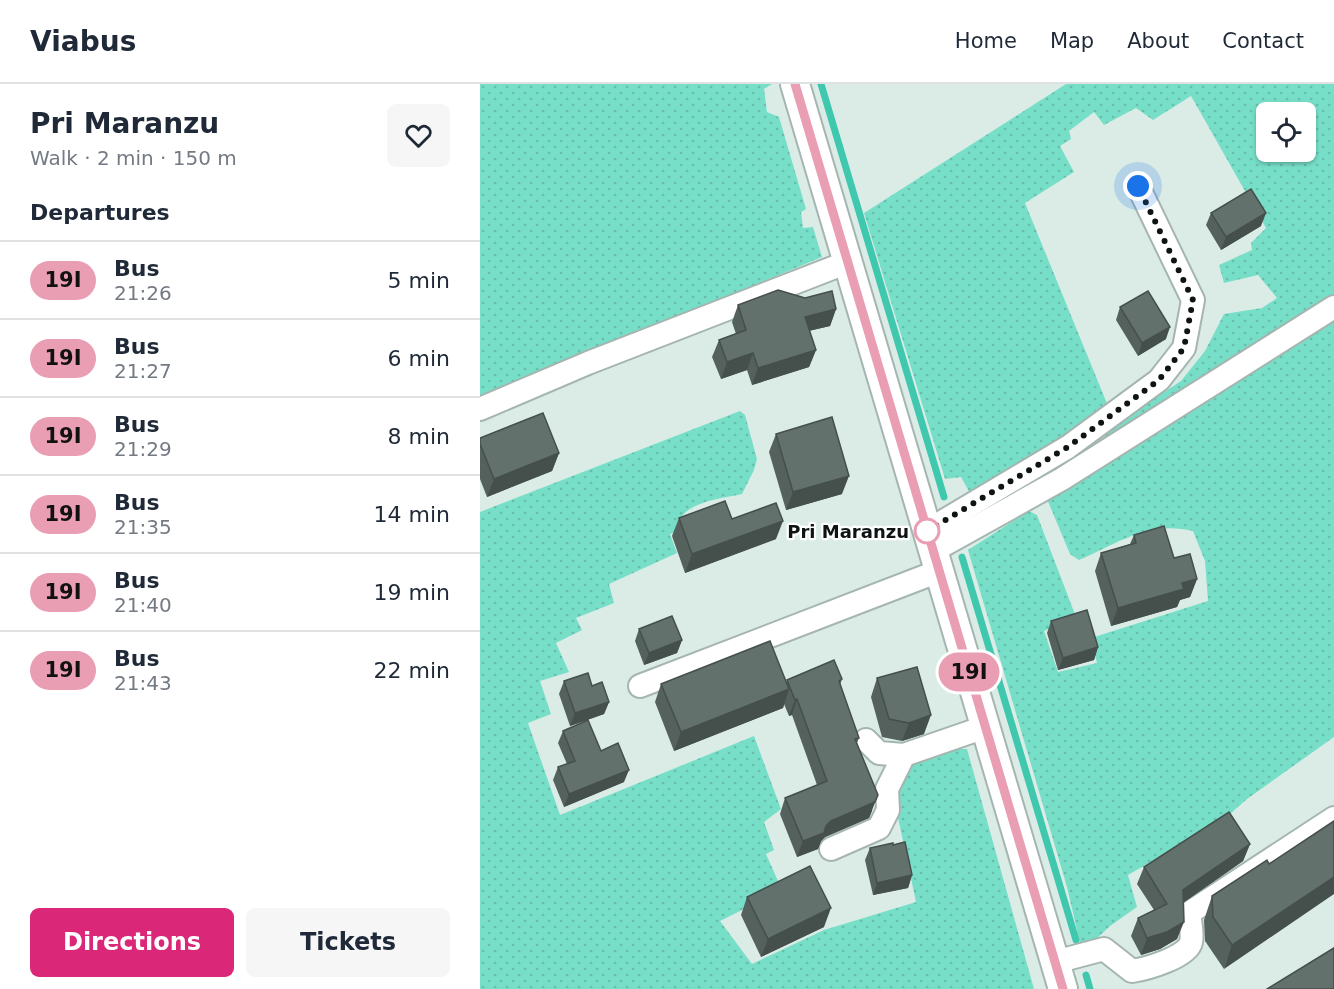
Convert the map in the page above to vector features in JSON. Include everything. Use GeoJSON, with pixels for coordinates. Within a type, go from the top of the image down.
{"type":"FeatureCollection","features":[{"type":"Feature","properties":{"kind":"street"},"geometry":{"type":"LineString","coordinates":[[795,84],[1063,989]]}},
{"type":"Feature","properties":{"kind":"street"},"geometry":{"type":"LineString","coordinates":[[933,551],[1159,380],[1184,348],[1193,300],[1138,186]]}},
{"type":"Feature","properties":{"kind":"street"},"geometry":{"type":"LineString","coordinates":[[480,409],[588,363],[848,262]]}},
{"type":"Feature","properties":{"kind":"street"},"geometry":{"type":"LineString","coordinates":[[640,686],[933,551],[1062,479],[1334,307]]}},
{"type":"Feature","properties":{"kind":"street"},"geometry":{"type":"LineString","coordinates":[[866,740],[879,753],[904,755],[985,727]]}},
{"type":"Feature","properties":{"kind":"street"},"geometry":{"type":"LineString","coordinates":[[831,849],[879,828],[888,810],[887,789],[904,755]]}},
{"type":"Feature","properties":{"kind":"street"},"geometry":{"type":"LineString","coordinates":[[1055,962],[1104,950],[1132,971],[1148,969],[1186,951],[1191,942],[1189,913],[1334,818]]}},
{"type":"Feature","properties":{"kind":"green space"},"geometry":{"type":"Polygon","coordinates":[[[480,84],[772,84],[764,89],[767,112],[779,117],[806,209],[801,212],[803,228],[813,227],[822,257],[480,399],[480,84]]]}},
{"type":"Feature","properties":{"kind":"green space"},"geometry":{"type":"Polygon","coordinates":[[[1066,84],[1334,84],[1334,303],[1109,442],[1102,433],[1181,381],[1205,351],[1224,314],[1262,308],[1277,298],[1258,275],[1224,283],[1219,265],[1252,250],[1251,243],[1266,228],[1191,96],[1153,120],[1136,108],[1104,125],[1094,112],[1069,131],[1071,139],[1060,146],[1074,172],[1025,203],[1108,406],[1049,447],[971,495],[961,477],[945,479],[864,213],[1066,84]]]}},
{"type":"Feature","properties":{"kind":"green space"},"geometry":{"type":"Polygon","coordinates":[[[1334,317],[1334,737],[1247,799],[1222,821],[1128,875],[1137,907],[1110,926],[1090,945],[1080,943],[1067,887],[968,550],[1029,511],[1037,515],[1076,617],[1044,631],[1058,672],[1097,663],[1091,638],[1208,601],[1205,561],[1193,531],[1162,528],[1148,531],[1121,540],[1079,560],[1070,554],[1047,499],[1334,317]]]}},
{"type":"Feature","properties":{"kind":"green space"},"geometry":{"type":"Polygon","coordinates":[[[740,411],[745,415],[757,459],[742,494],[712,500],[691,508],[679,522],[677,532],[670,534],[677,553],[609,584],[614,603],[576,618],[582,630],[556,643],[569,672],[540,681],[551,714],[528,723],[560,815],[754,736],[781,809],[764,822],[774,850],[766,854],[782,890],[720,921],[752,964],[824,930],[916,902],[894,799],[902,771],[915,761],[950,749],[967,749],[1034,989],[480,989],[480,512],[740,411]]]}},
{"type":"Feature","properties":{"kind":"building"},"geometry":{"type":"Polygon","coordinates":[[[1251,189],[1266,213],[1226,237],[1211,213],[1251,189]]]}},
{"type":"Feature","properties":{"kind":"building"},"geometry":{"type":"Polygon","coordinates":[[[778,290],[805,298],[832,291],[836,309],[805,317],[816,350],[758,368],[753,353],[727,362],[719,340],[746,330],[738,305],[778,290]]]}},
{"type":"Feature","properties":{"kind":"building"},"geometry":{"type":"Polygon","coordinates":[[[1148,291],[1170,327],[1142,343],[1120,307],[1148,291]]]}},
{"type":"Feature","properties":{"kind":"building"},"geometry":{"type":"Polygon","coordinates":[[[543,413],[559,453],[494,479],[480,444],[480,438],[543,413]]]}},
{"type":"Feature","properties":{"kind":"building"},"geometry":{"type":"Polygon","coordinates":[[[832,417],[849,476],[793,492],[776,434],[832,417]]]}},
{"type":"Feature","properties":{"kind":"building"},"geometry":{"type":"Polygon","coordinates":[[[725,501],[732,519],[776,503],[783,521],[692,554],[679,518],[725,501]]]}},
{"type":"Feature","properties":{"kind":"building"},"geometry":{"type":"Polygon","coordinates":[[[1164,526],[1174,558],[1190,554],[1197,579],[1182,583],[1184,589],[1118,608],[1101,553],[1136,543],[1134,535],[1164,526]]]}},
{"type":"Feature","properties":{"kind":"building"},"geometry":{"type":"Polygon","coordinates":[[[1087,610],[1098,647],[1063,658],[1051,621],[1087,610]]]}},
{"type":"Feature","properties":{"kind":"building"},"geometry":{"type":"Polygon","coordinates":[[[672,616],[682,640],[649,653],[639,629],[672,616]]]}},
{"type":"Feature","properties":{"kind":"building"},"geometry":{"type":"Polygon","coordinates":[[[770,641],[789,689],[681,732],[661,684],[770,641]]]}},
{"type":"Feature","properties":{"kind":"building"},"geometry":{"type":"Polygon","coordinates":[[[834,660],[842,679],[839,681],[859,738],[855,739],[878,795],[875,802],[831,821],[824,833],[803,841],[785,798],[827,781],[797,699],[795,700],[787,680],[834,660]]]}},
{"type":"Feature","properties":{"kind":"building"},"geometry":{"type":"Polygon","coordinates":[[[917,667],[931,715],[909,723],[889,719],[877,678],[917,667]]]}},
{"type":"Feature","properties":{"kind":"building"},"geometry":{"type":"Polygon","coordinates":[[[588,673],[592,686],[602,682],[609,702],[575,713],[564,681],[588,673]]]}},
{"type":"Feature","properties":{"kind":"building"},"geometry":{"type":"Polygon","coordinates":[[[588,720],[601,751],[618,743],[629,770],[569,794],[558,767],[575,761],[563,731],[588,720]]]}},
{"type":"Feature","properties":{"kind":"building"},"geometry":{"type":"Polygon","coordinates":[[[1229,812],[1250,844],[1183,890],[1184,922],[1167,932],[1147,938],[1138,918],[1167,904],[1144,867],[1229,812]]]}},
{"type":"Feature","properties":{"kind":"building"},"geometry":{"type":"Polygon","coordinates":[[[1334,821],[1334,877],[1232,945],[1213,917],[1212,896],[1267,860],[1269,864],[1334,821]]]}},
{"type":"Feature","properties":{"kind":"building"},"geometry":{"type":"Polygon","coordinates":[[[905,842],[912,875],[877,883],[870,848],[905,842]]]}},
{"type":"Feature","properties":{"kind":"building"},"geometry":{"type":"Polygon","coordinates":[[[810,866],[831,908],[768,939],[747,897],[810,866]]]}},
{"type":"Feature","properties":{"kind":"building"},"geometry":{"type":"Polygon","coordinates":[[[1334,948],[1334,989],[1267,989],[1334,948]]]}},
{"type":"Feature","properties":{"kind":"waterway"},"geometry":{"type":"LineString","coordinates":[[821,84],[944,497]]}},
{"type":"Feature","properties":{"kind":"waterway"},"geometry":{"type":"LineString","coordinates":[[962,557],[1076,940]]}},
{"type":"Feature","properties":{"kind":"waterway"},"geometry":{"type":"LineString","coordinates":[[1086,975],[1090,989]]}},
{"type":"Feature","properties":{"kind":"bus line","name":"19I"},"geometry":{"type":"LineString","coordinates":[[795,84],[1063,989]]}},
{"type":"Feature","properties":{"kind":"place","name":"Pri Maranzu"},"geometry":{"type":"Point","coordinates":[927,531]}},
{"type":"Feature","properties":{"kind":"route"},"geometry":{"type":"LineString","coordinates":[[927,531],[1068,447],[1159,380],[1184,348],[1193,300],[1138,186]]}}]}
